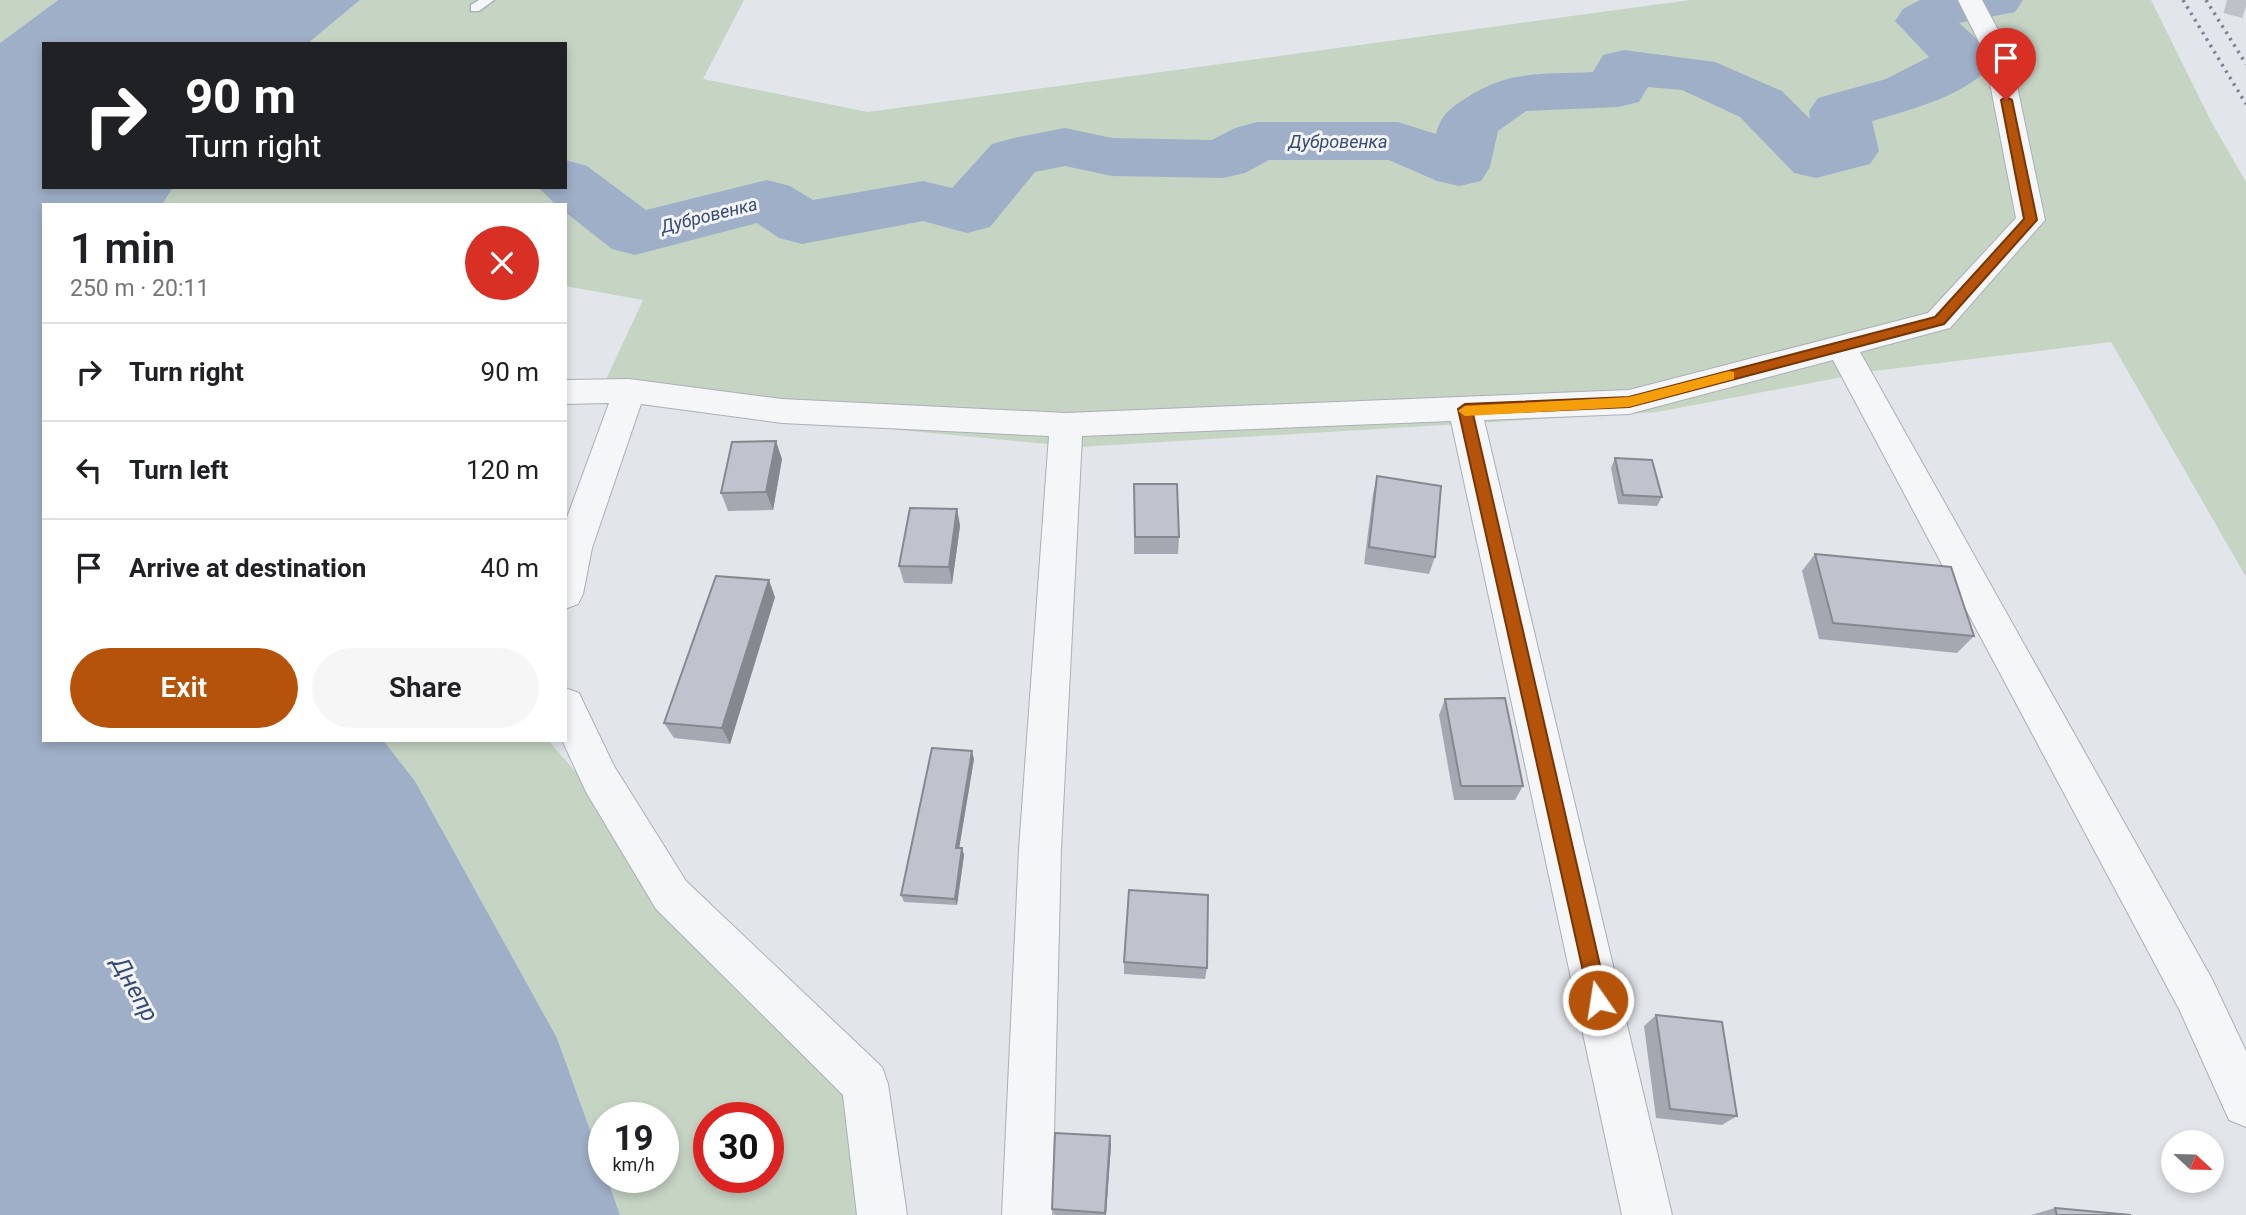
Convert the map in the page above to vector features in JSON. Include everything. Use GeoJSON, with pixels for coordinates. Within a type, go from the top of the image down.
{"type":"FeatureCollection","features":[{"type":"Feature","properties":{"kind":"street"},"geometry":{"type":"LineString","coordinates":[[567,392],[629,391],[782,411],[1066,425],[1629,402],[1939,321],[2031,220],[1997,52],[1970,0]]}},
{"type":"Feature","properties":{"kind":"street"},"geometry":{"type":"LineString","coordinates":[[1841,346],[2196,995],[2246,1103]]}},
{"type":"Feature","properties":{"kind":"street"},"geometry":{"type":"LineString","coordinates":[[567,584],[574,548],[629,391]]}},
{"type":"Feature","properties":{"kind":"street"},"geometry":{"type":"LineString","coordinates":[[1465,409],[1647,1215]]}},
{"type":"Feature","properties":{"kind":"street"},"geometry":{"type":"LineString","coordinates":[[1027,1215],[1041,849],[1066,425]]}},
{"type":"Feature","properties":{"kind":"street"},"geometry":{"type":"LineString","coordinates":[[567,709],[600,779],[671,895],[865,1084],[882,1215]]}},
{"type":"Feature","properties":{"kind":"lane"},"geometry":{"type":"LineString","coordinates":[[475,8],[488,0]]}},
{"type":"Feature","properties":{"kind":"green space"},"geometry":{"type":"Polygon","coordinates":[[[0,0],[58,0],[0,43],[0,0]]]}},
{"type":"Feature","properties":{"kind":"green space"},"geometry":{"type":"Polygon","coordinates":[[[360,0],[744,0],[703,79],[868,112],[1690,0],[2151,0],[2212,123],[2246,182],[2246,577],[2111,342],[1874,371],[1657,412],[1079,447],[596,401],[643,300],[567,286],[567,203],[163,203],[172,189],[567,189],[567,42],[309,42],[360,0]]]}},
{"type":"Feature","properties":{"kind":"green space"},"geometry":{"type":"Polygon","coordinates":[[[385,742],[550,742],[839,1077],[865,1215],[620,1215],[612,1193],[679,1193],[679,1102],[588,1102],[588,1124],[557,1038],[415,781],[385,742]]]}},
{"type":"Feature","properties":{"kind":"water","name":"Днепр"},"geometry":{"type":"Polygon","coordinates":[[[58,0],[360,0],[309,42],[42,42],[42,189],[172,189],[163,203],[42,203],[42,742],[385,742],[415,781],[557,1038],[588,1124],[588,1193],[612,1193],[620,1215],[0,1215],[0,43],[58,0]]]}},
{"type":"Feature","properties":{"kind":"building"},"geometry":{"type":"Polygon","coordinates":[[[776,441],[766,492],[721,493],[732,442],[776,441]]]}},
{"type":"Feature","properties":{"kind":"building"},"geometry":{"type":"Polygon","coordinates":[[[1615,458],[1652,460],[1662,497],[1623,495],[1615,458]]]}},
{"type":"Feature","properties":{"kind":"building"},"geometry":{"type":"Polygon","coordinates":[[[1377,476],[1441,486],[1435,557],[1369,547],[1377,476]]]}},
{"type":"Feature","properties":{"kind":"building"},"geometry":{"type":"Polygon","coordinates":[[[1134,484],[1177,484],[1179,537],[1135,537],[1134,484]]]}},
{"type":"Feature","properties":{"kind":"building"},"geometry":{"type":"Polygon","coordinates":[[[910,508],[957,509],[949,567],[899,566],[910,508]]]}},
{"type":"Feature","properties":{"kind":"building"},"geometry":{"type":"Polygon","coordinates":[[[1815,554],[1951,567],[1974,636],[1833,623],[1815,554]]]}},
{"type":"Feature","properties":{"kind":"building"},"geometry":{"type":"Polygon","coordinates":[[[716,576],[769,580],[722,728],[664,723],[716,576]]]}},
{"type":"Feature","properties":{"kind":"building"},"geometry":{"type":"Polygon","coordinates":[[[1505,698],[1523,786],[1461,786],[1445,699],[1505,698]]]}},
{"type":"Feature","properties":{"kind":"building"},"geometry":{"type":"Polygon","coordinates":[[[932,748],[972,751],[956,848],[962,848],[955,899],[901,895],[932,748]]]}},
{"type":"Feature","properties":{"kind":"building"},"geometry":{"type":"Polygon","coordinates":[[[1129,890],[1208,895],[1207,968],[1124,962],[1129,890]]]}},
{"type":"Feature","properties":{"kind":"building"},"geometry":{"type":"Polygon","coordinates":[[[1656,1015],[1722,1022],[1737,1116],[1670,1109],[1656,1015]]]}},
{"type":"Feature","properties":{"kind":"building"},"geometry":{"type":"Polygon","coordinates":[[[1055,1133],[1110,1136],[1105,1213],[1052,1209],[1055,1133]]]}},
{"type":"Feature","properties":{"kind":"building"},"geometry":{"type":"Polygon","coordinates":[[[2055,1208],[2131,1215],[2057,1215],[2055,1208]]]}},
{"type":"Feature","properties":{"kind":"waterway","name":"Дубровенка"},"geometry":{"type":"LineString","coordinates":[[567,182],[635,234],[767,200],[802,223],[923,201],[967,212],[1014,157],[1065,147],[1112,157],[1223,159],[1257,141],[1398,141],[1459,167],[1469,123],[1512,94],[1618,89],[1624,67],[1694,74],[1761,104],[1816,159],[1848,151],[1839,111],[1907,92],[1967,60],[1923,21],[1946,8],[1996,0]]}},
{"type":"Feature","properties":{"kind":"tunnel"},"geometry":{"type":"LineString","coordinates":[[2227,0],[2246,5]]}},
{"type":"Feature","properties":{"kind":"railway"},"geometry":{"type":"LineString","coordinates":[[2183,0],[2246,104]]}},
{"type":"Feature","properties":{"kind":"railway"},"geometry":{"type":"LineString","coordinates":[[2206,0],[2246,64]]}},
{"type":"Feature","properties":{"kind":"slow traffic"},"geometry":{"type":"LineString","coordinates":[[1465,411],[1629,402],[1729,376]]}},
{"type":"Feature","properties":{"kind":"route"},"geometry":{"type":"LineString","coordinates":[[1598,1000],[1465,409],[1629,402],[1939,321],[2031,220],[2006,100]]}}]}
